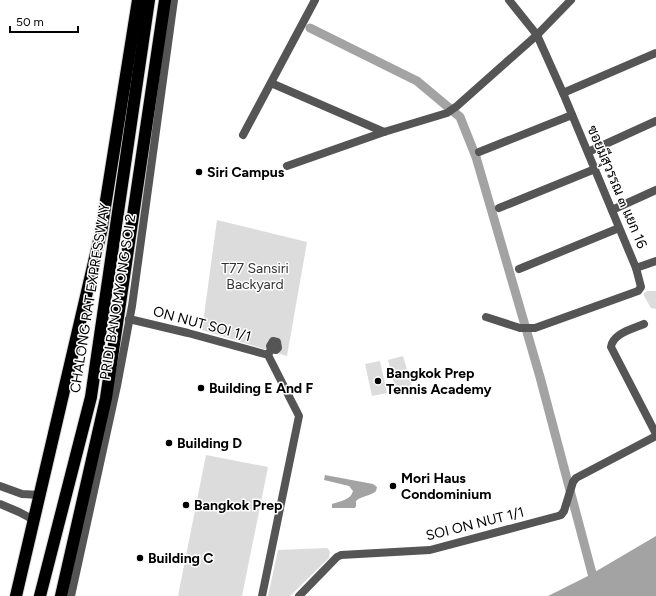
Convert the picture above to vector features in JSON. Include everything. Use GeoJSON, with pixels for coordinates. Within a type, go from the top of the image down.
{"type":"FeatureCollection","features":[{"type":"Feature","properties":{"kind":"highway"},"geometry":{"type":"LineString","coordinates":[[16,596],[101,232],[138,0]]}},
{"type":"Feature","properties":{"kind":"highway","name":"CHALONG RAT EXPRESSWAY"},"geometry":{"type":"LineString","coordinates":[[40,596],[91,397],[149,0]]}},
{"type":"Feature","properties":{"kind":"highway"},"geometry":{"type":"LineString","coordinates":[[61,596],[106,398],[165,0]]}},
{"type":"Feature","properties":{"kind":"street","name":"PRIDI BANOMYONG SOI 2"},"geometry":{"type":"LineString","coordinates":[[71,596],[115,393],[129,319],[174,0]]}},
{"type":"Feature","properties":{"kind":"street"},"geometry":{"type":"LineString","coordinates":[[243,135],[315,0]]}},
{"type":"Feature","properties":{"kind":"street","name":"ซอยมีสุวรรณ ๓ แยก 16"},"geometry":{"type":"LineString","coordinates":[[486,317],[520,328],[535,328],[638,291],[641,286],[636,268],[588,152],[537,35],[509,0]]}},
{"type":"Feature","properties":{"kind":"street"},"geometry":{"type":"LineString","coordinates":[[287,166],[384,132],[447,113],[457,106],[537,35],[571,0]]}},
{"type":"Feature","properties":{"kind":"street"},"geometry":{"type":"LineString","coordinates":[[563,93],[656,53]]}},
{"type":"Feature","properties":{"kind":"street"},"geometry":{"type":"LineString","coordinates":[[271,84],[384,132]]}},
{"type":"Feature","properties":{"kind":"street"},"geometry":{"type":"LineString","coordinates":[[479,152],[572,115]]}},
{"type":"Feature","properties":{"kind":"street"},"geometry":{"type":"LineString","coordinates":[[588,152],[656,121]]}},
{"type":"Feature","properties":{"kind":"street"},"geometry":{"type":"LineString","coordinates":[[499,208],[595,169]]}},
{"type":"Feature","properties":{"kind":"street"},"geometry":{"type":"LineString","coordinates":[[612,210],[656,190]]}},
{"type":"Feature","properties":{"kind":"street"},"geometry":{"type":"LineString","coordinates":[[519,270],[619,228]]}},
{"type":"Feature","properties":{"kind":"street"},"geometry":{"type":"LineString","coordinates":[[636,268],[656,261]]}},
{"type":"Feature","properties":{"kind":"street","name":"ON NUT SOI 1/1"},"geometry":{"type":"LineString","coordinates":[[129,319],[270,352],[299,416],[262,596]]}},
{"type":"Feature","properties":{"kind":"street"},"geometry":{"type":"LineString","coordinates":[[644,324],[616,337],[612,342],[611,347],[656,435]]}},
{"type":"Feature","properties":{"kind":"street","name":"SOI ON NUT 1/1"},"geometry":{"type":"LineString","coordinates":[[299,596],[336,557],[341,555],[430,550],[554,517],[563,513],[573,482],[576,478],[656,435]]}},
{"type":"Feature","properties":{"kind":"street"},"geometry":{"type":"LineString","coordinates":[[0,486],[22,494],[40,495]]}},
{"type":"Feature","properties":{"kind":"street"},"geometry":{"type":"LineString","coordinates":[[0,504],[34,520]]}},
{"type":"Feature","properties":{"kind":"green space","name":"T77 Sansiri Backyard"},"geometry":{"type":"Polygon","coordinates":[[[217,220],[307,242],[287,356],[202,330],[217,220]]]}},
{"type":"Feature","properties":{"kind":"green space"},"geometry":{"type":"Polygon","coordinates":[[[647,291],[656,291],[656,309],[651,308],[644,296],[644,293],[647,291]]]}},
{"type":"Feature","properties":{"kind":"green space"},"geometry":{"type":"Polygon","coordinates":[[[403,356],[412,387],[396,391],[388,360],[403,356]]]}},
{"type":"Feature","properties":{"kind":"green space"},"geometry":{"type":"Polygon","coordinates":[[[380,361],[387,393],[372,396],[365,364],[380,361]]]}},
{"type":"Feature","properties":{"kind":"green space"},"geometry":{"type":"Polygon","coordinates":[[[206,455],[268,467],[242,596],[178,596],[206,455]]]}},
{"type":"Feature","properties":{"kind":"green space"},"geometry":{"type":"Polygon","coordinates":[[[327,548],[330,551],[329,558],[290,596],[268,596],[278,550],[327,548]]]}},
{"type":"Feature","properties":{"kind":"shaded area"},"geometry":{"type":"Polygon","coordinates":[[[325,475],[373,484],[377,487],[376,491],[356,501],[355,508],[332,508],[332,504],[348,498],[353,491],[349,486],[324,480],[325,475]]]}},
{"type":"Feature","properties":{"kind":"shaded area"},"geometry":{"type":"Polygon","coordinates":[[[656,536],[656,596],[548,596],[588,576],[656,536]]]}},
{"type":"Feature","properties":{"kind":"waterway"},"geometry":{"type":"LineString","coordinates":[[310,28],[417,81],[460,117],[476,157],[540,377],[598,596]]}},
{"type":"Feature","properties":{"kind":"place","name":"Siri Campus"},"geometry":{"type":"Point","coordinates":[199,172]}},
{"type":"Feature","properties":{"kind":"place","name":"Bangkok Prep Tennis Academy"},"geometry":{"type":"Point","coordinates":[378,381]}},
{"type":"Feature","properties":{"kind":"place","name":"Building E And F"},"geometry":{"type":"Point","coordinates":[201,388]}},
{"type":"Feature","properties":{"kind":"place","name":"Building D"},"geometry":{"type":"Point","coordinates":[169,443]}},
{"type":"Feature","properties":{"kind":"place","name":"Mori Haus Condominium"},"geometry":{"type":"Point","coordinates":[393,486]}},
{"type":"Feature","properties":{"kind":"place","name":"Bangkok Prep"},"geometry":{"type":"Point","coordinates":[186,505]}},
{"type":"Feature","properties":{"kind":"place","name":"Building C"},"geometry":{"type":"Point","coordinates":[140,558]}}]}
